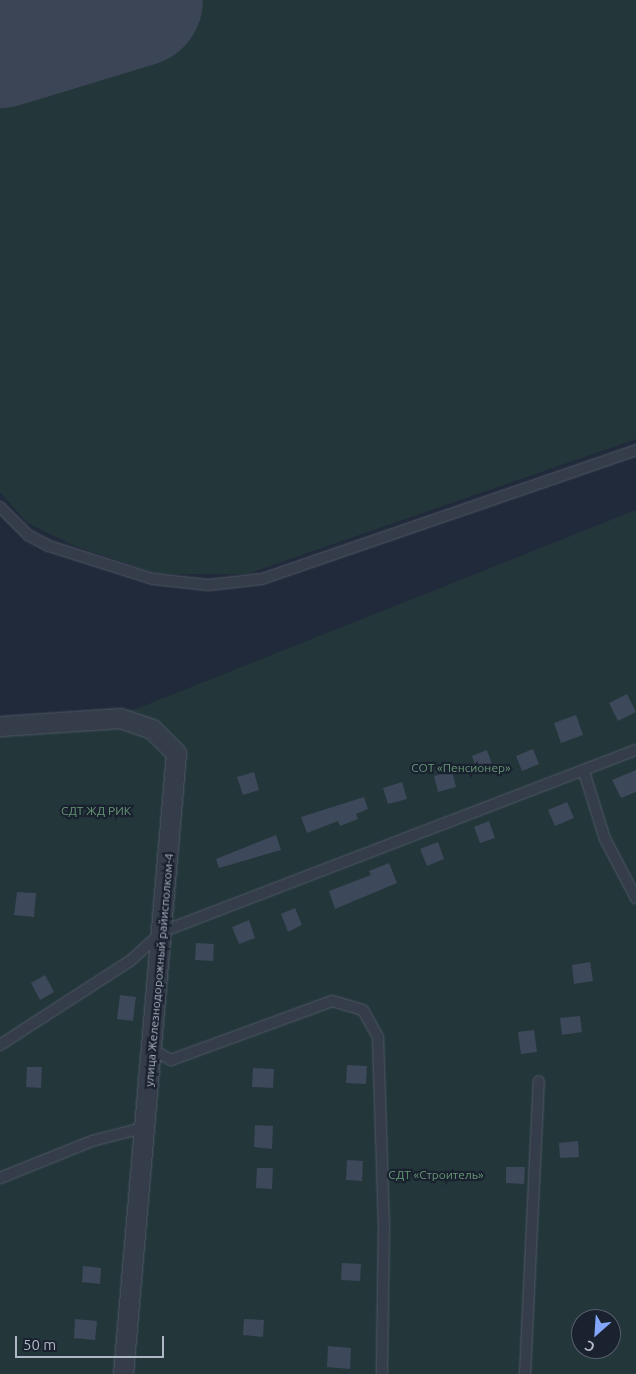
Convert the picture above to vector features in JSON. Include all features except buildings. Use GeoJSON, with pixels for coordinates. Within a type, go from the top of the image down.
{"type":"FeatureCollection","features":[{"type":"Feature","properties":{"kind":"street","name":"улица Железнодорожный райисполком-4"},"geometry":{"type":"LineString","coordinates":[[0,726],[120,718],[152,729],[176,753],[167,930],[153,1050],[123,1374]]}},
{"type":"Feature","properties":{"kind":"lane"},"geometry":{"type":"LineString","coordinates":[[0,507],[28,535],[49,546],[153,579],[209,586],[262,579],[636,450]]}},
{"type":"Feature","properties":{"kind":"lane"},"geometry":{"type":"LineString","coordinates":[[0,1045],[130,961],[167,930],[584,772],[636,750]]}},
{"type":"Feature","properties":{"kind":"lane"},"geometry":{"type":"LineString","coordinates":[[584,772],[605,839],[636,898]]}},
{"type":"Feature","properties":{"kind":"lane"},"geometry":{"type":"LineString","coordinates":[[153,1050],[171,1060],[332,1001],[362,1010],[378,1037],[384,1224],[382,1374]]}},
{"type":"Feature","properties":{"kind":"lane"},"geometry":{"type":"LineString","coordinates":[[526,1374],[539,1081]]}},
{"type":"Feature","properties":{"kind":"lane"},"geometry":{"type":"LineString","coordinates":[[0,1178],[92,1142],[146,1127]]}},
{"type":"Feature","properties":{"kind":"green space"},"geometry":{"type":"Polygon","coordinates":[[[0,0],[636,0],[636,439],[247,574],[159,574],[75,546],[27,523],[0,492],[0,0]]]}},
{"type":"Feature","properties":{"kind":"green space"},"geometry":{"type":"Polygon","coordinates":[[[636,510],[636,1374],[0,1374],[0,723],[136,709],[636,510]]]}},
{"type":"Feature","properties":{"kind":"runway"},"geometry":{"type":"LineString","coordinates":[[0,41],[136,0]]}},
{"type":"Feature","properties":{"kind":"park label","name":"СОТ «Пенсионер»"},"geometry":{"type":"Point","coordinates":[461,768]}},
{"type":"Feature","properties":{"kind":"park label","name":"СДТ ЖД РИК"},"geometry":{"type":"Point","coordinates":[96,811]}},
{"type":"Feature","properties":{"kind":"park label","name":"СДТ «Строитель»"},"geometry":{"type":"Point","coordinates":[436,1175]}}]}
